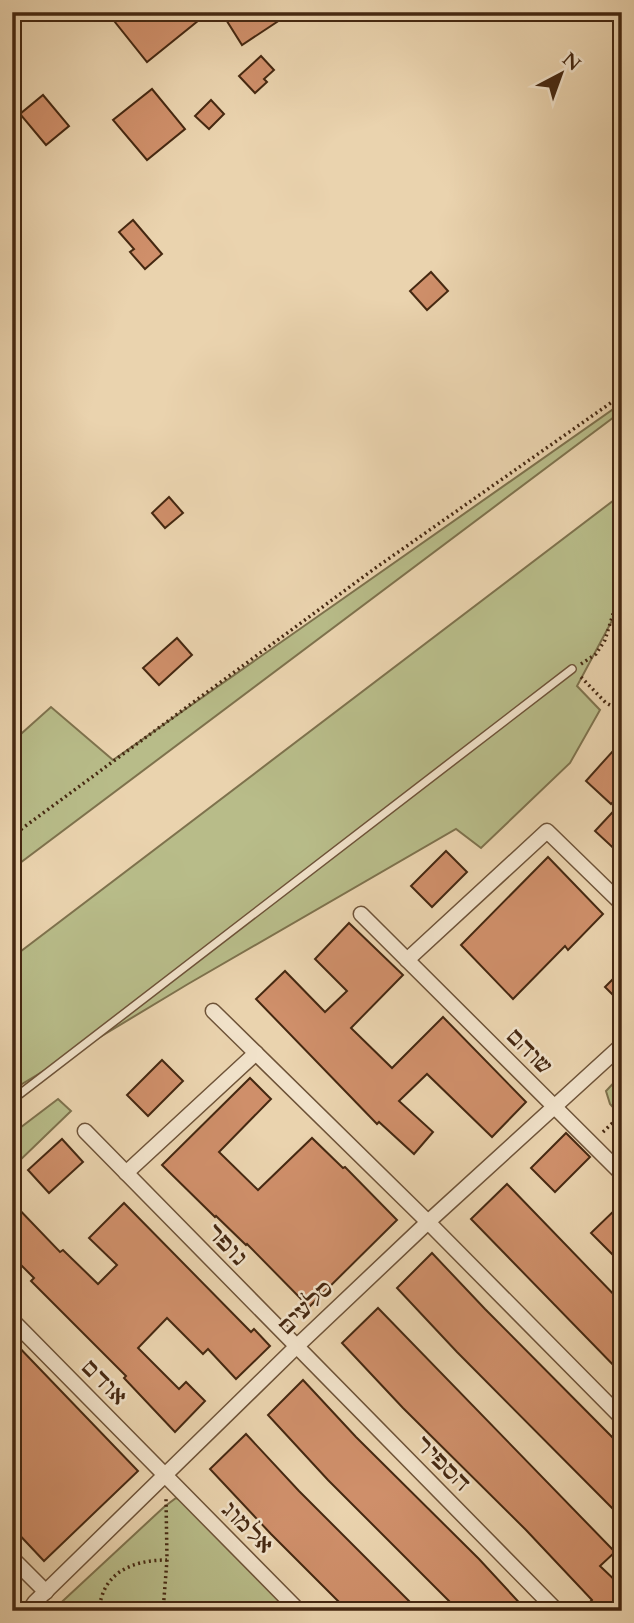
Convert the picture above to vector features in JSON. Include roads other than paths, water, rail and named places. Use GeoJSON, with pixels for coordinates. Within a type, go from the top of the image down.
{"type":"FeatureCollection","features":[{"type":"Feature","properties":{"kind":"street"},"geometry":{"type":"LineString","coordinates":[[407,960],[547,831],[622,904]]}},
{"type":"Feature","properties":{"kind":"street","name":"שוהם"},"geometry":{"type":"LineString","coordinates":[[361,914],[622,1174]]}},
{"type":"Feature","properties":{"kind":"street"},"geometry":{"type":"LineString","coordinates":[[212,1011],[428,1222],[622,1418]]}},
{"type":"Feature","properties":{"kind":"street","name":"סלעים"},"geometry":{"type":"LineString","coordinates":[[29,1611],[296,1347],[622,1045]]}},
{"type":"Feature","properties":{"kind":"street"},"geometry":{"type":"LineString","coordinates":[[126,1173],[256,1053]]}},
{"type":"Feature","properties":{"kind":"street","name":"נופר"},"geometry":{"type":"LineString","coordinates":[[85,1131],[296,1347]]}},
{"type":"Feature","properties":{"kind":"street","name":"אודם"},"geometry":{"type":"LineString","coordinates":[[12,1320],[165,1476]]}},
{"type":"Feature","properties":{"kind":"street","name":"הספיר"},"geometry":{"type":"LineString","coordinates":[[296,1347],[557,1611]]}},
{"type":"Feature","properties":{"kind":"street","name":"אלמוג"},"geometry":{"type":"LineString","coordinates":[[165,1476],[299,1611]]}},
{"type":"Feature","properties":{"kind":"street"},"geometry":{"type":"LineString","coordinates":[[12,1558],[46,1592]]}},
{"type":"Feature","properties":{"kind":"lane"},"geometry":{"type":"LineString","coordinates":[[12,1100],[572,669]]}}]}
